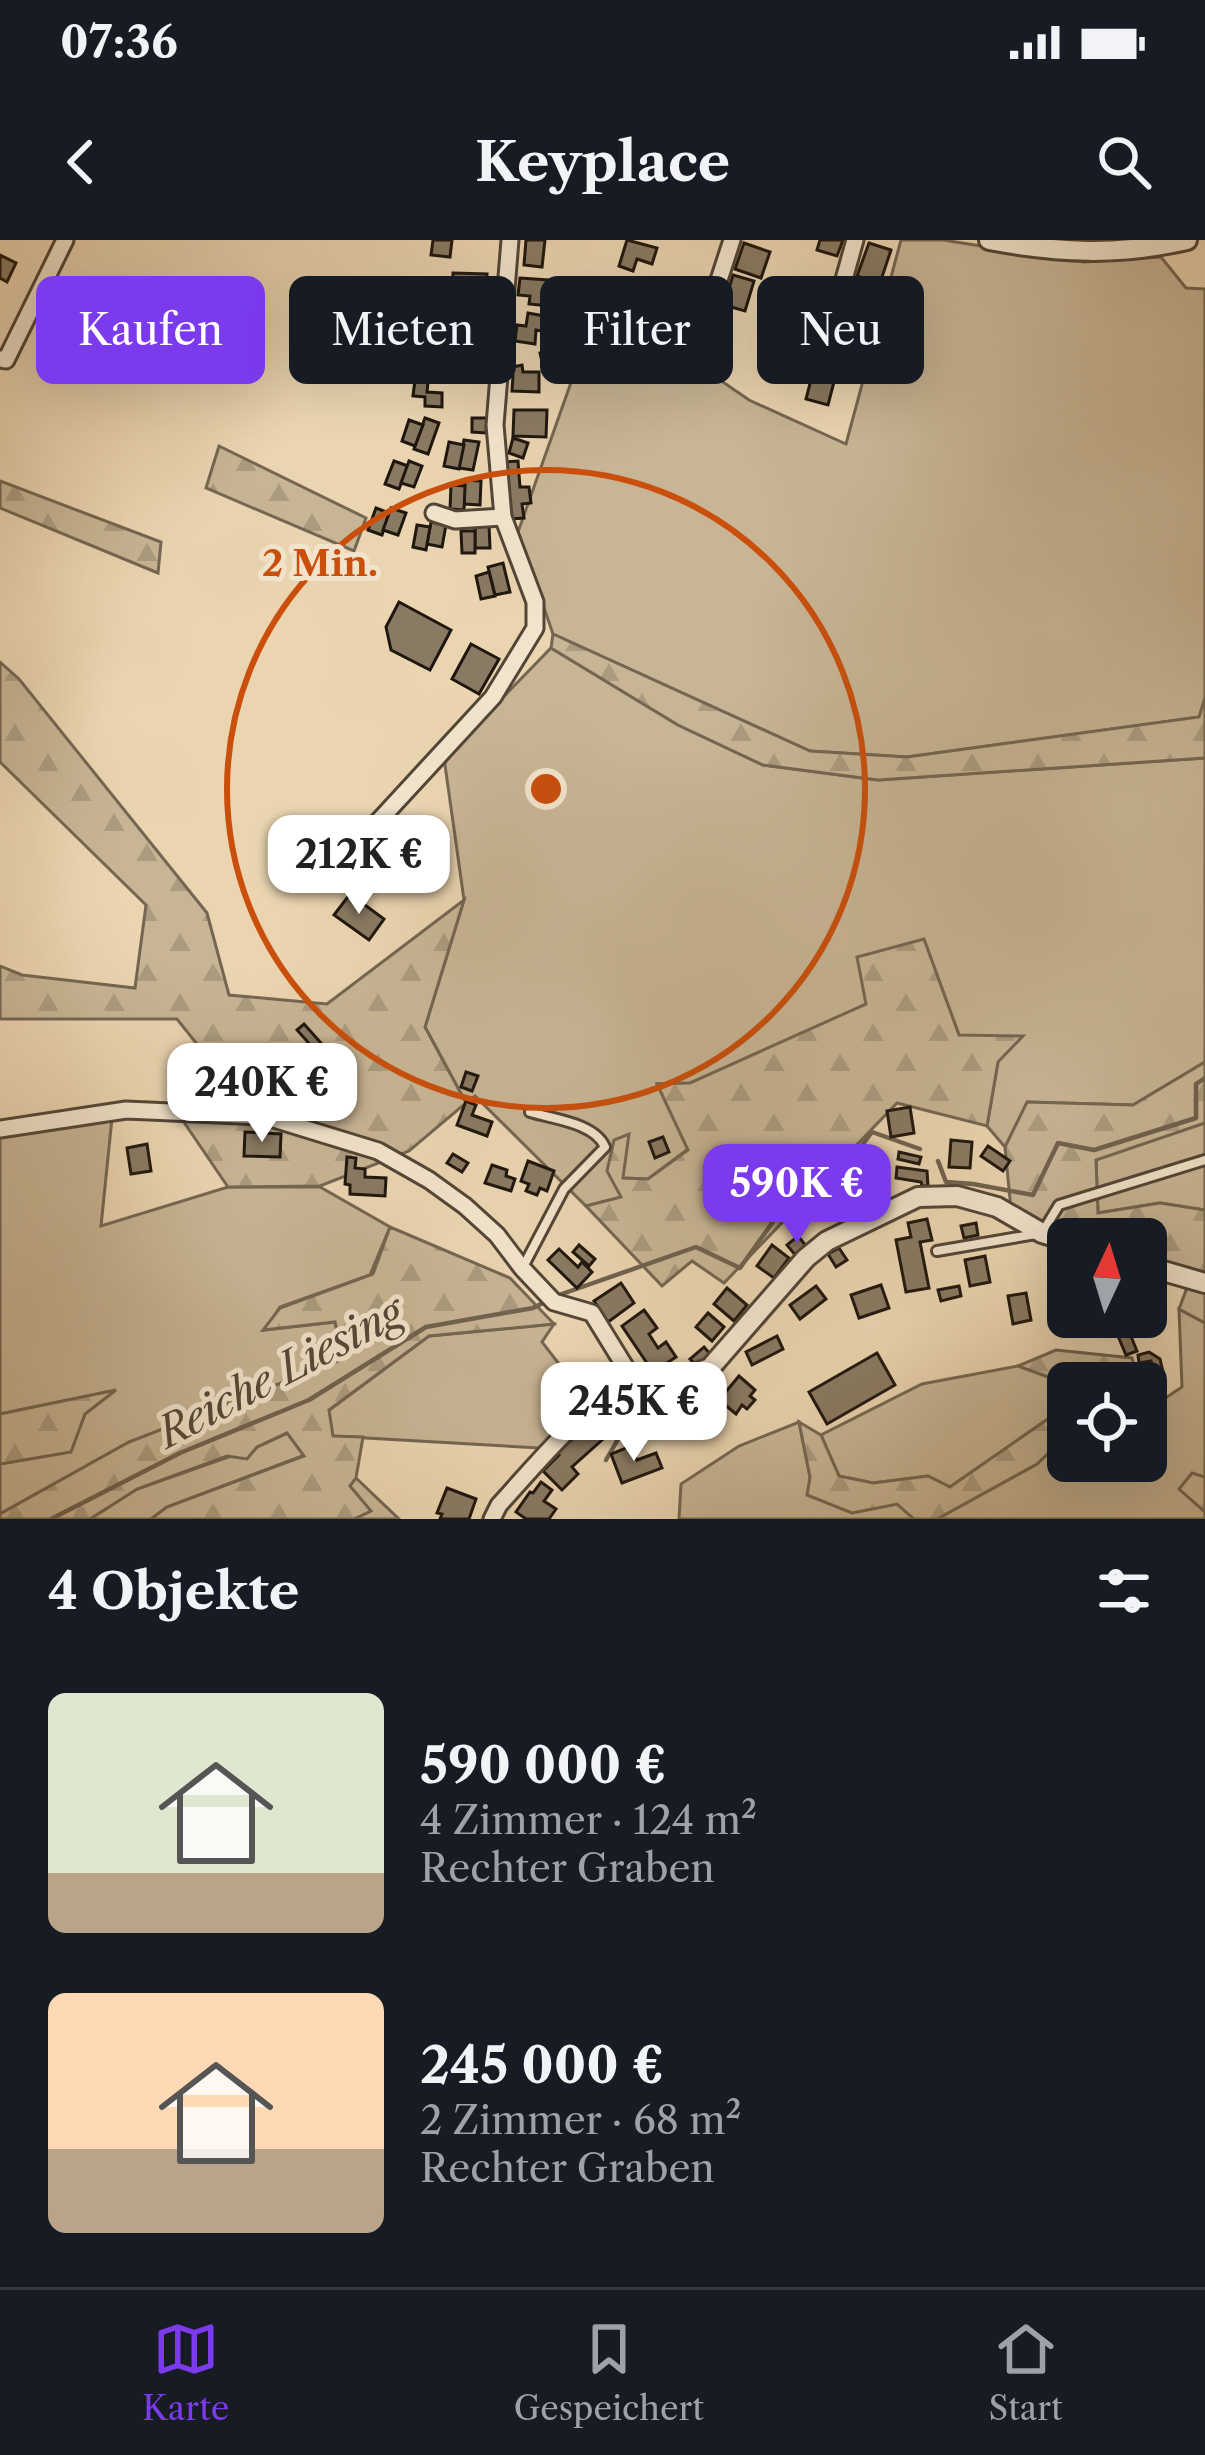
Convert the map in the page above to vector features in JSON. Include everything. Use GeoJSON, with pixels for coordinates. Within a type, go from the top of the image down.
{"type":"FeatureCollection","features":[{"type":"Feature","properties":{"kind":"street"},"geometry":{"type":"LineString","coordinates":[[3,359],[65,240]]}},
{"type":"Feature","properties":{"kind":"street"},"geometry":{"type":"LineString","coordinates":[[351,851],[494,697],[535,628],[535,602],[503,517],[495,425],[510,240]]}},
{"type":"Feature","properties":{"kind":"street"},"geometry":{"type":"LineString","coordinates":[[720,276],[731,240]]}},
{"type":"Feature","properties":{"kind":"street"},"geometry":{"type":"LineString","coordinates":[[845,276],[855,240]]}},
{"type":"Feature","properties":{"kind":"street"},"geometry":{"type":"LineString","coordinates":[[988,240],[1096,253],[1187,240]]}},
{"type":"Feature","properties":{"kind":"street"},"geometry":{"type":"LineString","coordinates":[[434,513],[455,520],[503,517]]}},
{"type":"Feature","properties":{"kind":"street"},"geometry":{"type":"LineString","coordinates":[[0,1130],[126,1110],[264,1116],[378,1151],[465,1206],[497,1235],[554,1302],[592,1313],[632,1378]]}},
{"type":"Feature","properties":{"kind":"street"},"geometry":{"type":"LineString","coordinates":[[492,1519],[602,1397],[632,1378],[665,1385],[710,1368],[806,1258],[827,1241],[918,1196],[957,1196],[997,1208],[1047,1235]]}},
{"type":"Feature","properties":{"kind":"street"},"geometry":{"type":"LineString","coordinates":[[1167,1272],[1205,1283]]}},
{"type":"Feature","properties":{"kind":"lane"},"geometry":{"type":"LineString","coordinates":[[522,1268],[564,1189],[605,1147],[592,1131],[530,1112]]}},
{"type":"Feature","properties":{"kind":"lane"},"geometry":{"type":"LineString","coordinates":[[938,1251],[1042,1233],[1059,1205],[1205,1160]]}},
{"type":"Feature","properties":{"kind":"green space"},"geometry":{"type":"Polygon","coordinates":[[[901,240],[943,240],[1084,262],[1161,257],[1186,288],[1205,289],[1205,698],[1200,717],[907,757],[810,751],[553,634],[518,532],[570,384],[726,384],[749,400],[846,444],[862,384],[924,384],[924,276],[891,276],[901,240]]]}},
{"type":"Feature","properties":{"kind":"green space"},"geometry":{"type":"Polygon","coordinates":[[[219,446],[366,518],[354,551],[206,488],[219,446]]]}},
{"type":"Feature","properties":{"kind":"green space"},"geometry":{"type":"Polygon","coordinates":[[[0,481],[161,542],[158,573],[0,508],[0,481]]]}},
{"type":"Feature","properties":{"kind":"green space"},"geometry":{"type":"Polygon","coordinates":[[[553,634],[810,751],[907,757],[1199,717],[1205,698],[1205,758],[878,780],[763,765],[678,725],[551,648],[553,634]]]}},
{"type":"Feature","properties":{"kind":"green space"},"geometry":{"type":"Polygon","coordinates":[[[551,648],[678,725],[763,765],[878,780],[1205,758],[1205,1062],[1133,1105],[1028,1102],[1005,1147],[987,1126],[998,1062],[959,1035],[924,940],[867,1004],[690,1083],[658,1084],[688,1149],[648,1179],[622,1178],[614,1139],[622,1197],[586,1206],[475,1096],[466,1103],[425,1027],[464,900],[444,758],[551,648]]]}},
{"type":"Feature","properties":{"kind":"green space"},"geometry":{"type":"Polygon","coordinates":[[[0,662],[19,679],[207,913],[229,995],[327,1004],[464,900],[425,1027],[466,1103],[409,1151],[320,1186],[228,1187],[177,1112],[232,1088],[177,1019],[0,1019],[0,966],[22,975],[135,988],[146,905],[0,762],[0,662]]]}},
{"type":"Feature","properties":{"kind":"green space"},"geometry":{"type":"Polygon","coordinates":[[[924,939],[959,1035],[1023,1036],[998,1062],[987,1126],[897,1103],[724,1283],[692,1261],[662,1286],[586,1206],[621,1197],[607,1171],[614,1140],[629,1134],[623,1178],[648,1179],[688,1150],[657,1084],[690,1083],[866,1004],[857,957],[924,939]]]}},
{"type":"Feature","properties":{"kind":"green space"},"geometry":{"type":"Polygon","coordinates":[[[1205,1062],[1205,1123],[1096,1160],[1098,1213],[1160,1203],[1205,1210],[1205,1323],[1179,1309],[1191,1277],[1167,1268],[1167,1218],[1047,1218],[1047,1223],[1011,1210],[1005,1147],[1027,1102],[1133,1105],[1205,1062]]]}},
{"type":"Feature","properties":{"kind":"green space"},"geometry":{"type":"Polygon","coordinates":[[[112,1118],[101,1226],[228,1187],[320,1187],[390,1227],[370,1275],[280,1307],[265,1330],[335,1322],[343,1359],[129,1442],[0,1514],[0,1464],[70,1452],[85,1414],[112,1391],[0,1414],[0,1136],[112,1118]]]}},
{"type":"Feature","properties":{"kind":"green space"},"geometry":{"type":"Polygon","coordinates":[[[1205,1123],[1205,1210],[1160,1203],[1098,1213],[1096,1159],[1205,1123]]]}},
{"type":"Feature","properties":{"kind":"green space"},"geometry":{"type":"Polygon","coordinates":[[[390,1227],[510,1278],[554,1324],[429,1336],[329,1410],[333,1436],[363,1437],[356,1478],[350,1486],[371,1511],[354,1519],[151,1519],[167,1507],[304,1456],[287,1433],[257,1447],[247,1459],[227,1456],[137,1489],[90,1519],[0,1519],[0,1514],[129,1442],[343,1359],[335,1322],[263,1330],[280,1308],[373,1274],[390,1227]]]}},
{"type":"Feature","properties":{"kind":"green space"},"geometry":{"type":"Polygon","coordinates":[[[1179,1309],[1205,1323],[1205,1519],[937,1519],[1047,1454],[1047,1482],[1167,1482],[1167,1397],[1182,1387],[1179,1309]]]}},
{"type":"Feature","properties":{"kind":"green space"},"geometry":{"type":"Polygon","coordinates":[[[554,1324],[542,1342],[587,1400],[539,1448],[332,1436],[328,1411],[429,1336],[554,1324]]]}},
{"type":"Feature","properties":{"kind":"green space"},"geometry":{"type":"Polygon","coordinates":[[[1056,1350],[1132,1358],[1133,1362],[1047,1362],[1047,1376],[1018,1366],[1056,1350]]]}},
{"type":"Feature","properties":{"kind":"green space"},"geometry":{"type":"Polygon","coordinates":[[[1018,1366],[1047,1376],[1047,1420],[950,1487],[928,1476],[873,1483],[839,1476],[821,1435],[922,1384],[1018,1366]]]}},
{"type":"Feature","properties":{"kind":"green space"},"geometry":{"type":"Polygon","coordinates":[[[116,1390],[85,1414],[71,1452],[0,1464],[0,1414],[116,1390]]]}},
{"type":"Feature","properties":{"kind":"green space"},"geometry":{"type":"Polygon","coordinates":[[[1047,1420],[1047,1454],[1037,1464],[937,1519],[914,1519],[897,1504],[852,1513],[807,1495],[810,1477],[799,1422],[821,1435],[839,1476],[873,1483],[928,1476],[950,1487],[1047,1420]]]}},
{"type":"Feature","properties":{"kind":"green space"},"geometry":{"type":"Polygon","coordinates":[[[799,1422],[810,1477],[852,1513],[897,1504],[914,1519],[679,1519],[681,1484],[739,1446],[799,1422]]]}},
{"type":"Feature","properties":{"kind":"green space"},"geometry":{"type":"Polygon","coordinates":[[[288,1433],[305,1455],[167,1507],[151,1519],[90,1519],[137,1489],[288,1433]]]}},
{"type":"Feature","properties":{"kind":"green space"},"geometry":{"type":"Polygon","coordinates":[[[1192,1473],[1205,1477],[1205,1512],[1179,1489],[1192,1473]]]}},
{"type":"Feature","properties":{"kind":"green space"},"geometry":{"type":"Polygon","coordinates":[[[356,1478],[399,1519],[354,1519],[370,1511],[349,1486],[356,1478]]]}},
{"type":"Feature","properties":{"kind":"building"},"geometry":{"type":"Polygon","coordinates":[[[433,240],[452,240],[450,257],[431,255],[433,240]]]}},
{"type":"Feature","properties":{"kind":"building"},"geometry":{"type":"Polygon","coordinates":[[[526,240],[545,240],[542,267],[524,265],[526,240]]]}},
{"type":"Feature","properties":{"kind":"building"},"geometry":{"type":"Polygon","coordinates":[[[627,240],[657,248],[652,264],[637,259],[633,271],[619,266],[627,240]]]}},
{"type":"Feature","properties":{"kind":"building"},"geometry":{"type":"Polygon","coordinates":[[[820,240],[843,240],[837,256],[817,250],[820,240]]]}},
{"type":"Feature","properties":{"kind":"building"},"geometry":{"type":"Polygon","coordinates":[[[744,243],[770,252],[762,276],[735,269],[744,243]]]}},
{"type":"Feature","properties":{"kind":"building"},"geometry":{"type":"Polygon","coordinates":[[[869,243],[891,250],[882,276],[857,276],[869,243]]]}},
{"type":"Feature","properties":{"kind":"building"},"geometry":{"type":"Polygon","coordinates":[[[0,255],[16,263],[7,282],[0,278],[0,255]]]}},
{"type":"Feature","properties":{"kind":"building"},"geometry":{"type":"Polygon","coordinates":[[[733,276],[754,281],[745,311],[733,308],[733,276]]]}},
{"type":"Feature","properties":{"kind":"building"},"geometry":{"type":"Polygon","coordinates":[[[520,278],[540,279],[540,305],[529,304],[530,296],[518,295],[520,278]]]}},
{"type":"Feature","properties":{"kind":"building"},"geometry":{"type":"Polygon","coordinates":[[[528,313],[540,315],[535,344],[516,341],[517,325],[526,326],[528,313]]]}},
{"type":"Feature","properties":{"kind":"building"},"geometry":{"type":"Polygon","coordinates":[[[522,365],[523,372],[539,372],[539,392],[512,391],[516,366],[522,365]]]}},
{"type":"Feature","properties":{"kind":"building"},"geometry":{"type":"Polygon","coordinates":[[[414,384],[428,384],[427,392],[442,393],[442,407],[425,406],[425,397],[413,396],[414,384]]]}},
{"type":"Feature","properties":{"kind":"building"},"geometry":{"type":"Polygon","coordinates":[[[810,384],[833,384],[828,405],[806,399],[810,384]]]}},
{"type":"Feature","properties":{"kind":"building"},"geometry":{"type":"Polygon","coordinates":[[[514,410],[547,410],[546,437],[513,436],[514,410]]]}},
{"type":"Feature","properties":{"kind":"building"},"geometry":{"type":"Polygon","coordinates":[[[425,418],[439,423],[428,454],[414,449],[425,418]]]}},
{"type":"Feature","properties":{"kind":"building"},"geometry":{"type":"Polygon","coordinates":[[[472,418],[487,418],[486,433],[472,432],[472,418]]]}},
{"type":"Feature","properties":{"kind":"building"},"geometry":{"type":"Polygon","coordinates":[[[409,420],[423,425],[415,446],[402,441],[409,420]]]}},
{"type":"Feature","properties":{"kind":"building"},"geometry":{"type":"Polygon","coordinates":[[[513,438],[528,443],[523,458],[509,453],[513,438]]]}},
{"type":"Feature","properties":{"kind":"building"},"geometry":{"type":"Polygon","coordinates":[[[464,440],[479,442],[473,470],[459,468],[464,440]]]}},
{"type":"Feature","properties":{"kind":"building"},"geometry":{"type":"Polygon","coordinates":[[[449,442],[464,445],[459,469],[444,466],[449,442]]]}},
{"type":"Feature","properties":{"kind":"building"},"geometry":{"type":"Polygon","coordinates":[[[394,461],[408,466],[399,489],[385,484],[394,461]]]}},
{"type":"Feature","properties":{"kind":"building"},"geometry":{"type":"Polygon","coordinates":[[[409,461],[422,466],[414,487],[401,483],[409,461]]]}},
{"type":"Feature","properties":{"kind":"building"},"geometry":{"type":"Polygon","coordinates":[[[518,461],[520,487],[529,487],[531,503],[522,504],[524,518],[510,519],[504,462],[518,461]]]}},
{"type":"Feature","properties":{"kind":"building"},"geometry":{"type":"Polygon","coordinates":[[[465,480],[481,481],[480,505],[464,504],[465,480]]]}},
{"type":"Feature","properties":{"kind":"building"},"geometry":{"type":"Polygon","coordinates":[[[451,485],[465,486],[464,510],[450,509],[451,485]]]}},
{"type":"Feature","properties":{"kind":"building"},"geometry":{"type":"Polygon","coordinates":[[[376,508],[389,513],[382,535],[368,530],[376,508]]]}},
{"type":"Feature","properties":{"kind":"building"},"geometry":{"type":"Polygon","coordinates":[[[391,508],[406,513],[398,535],[383,530],[391,508]]]}},
{"type":"Feature","properties":{"kind":"building"},"geometry":{"type":"Polygon","coordinates":[[[431,522],[446,525],[442,547],[427,544],[431,522]]]}},
{"type":"Feature","properties":{"kind":"building"},"geometry":{"type":"Polygon","coordinates":[[[417,525],[430,527],[426,550],[413,547],[417,525]]]}},
{"type":"Feature","properties":{"kind":"building"},"geometry":{"type":"Polygon","coordinates":[[[475,525],[489,525],[490,548],[475,548],[475,525]]]}},
{"type":"Feature","properties":{"kind":"building"},"geometry":{"type":"Polygon","coordinates":[[[461,531],[475,531],[475,553],[462,553],[461,531]]]}},
{"type":"Feature","properties":{"kind":"building"},"geometry":{"type":"Polygon","coordinates":[[[503,563],[510,592],[495,595],[488,567],[503,563]]]}},
{"type":"Feature","properties":{"kind":"building"},"geometry":{"type":"Polygon","coordinates":[[[489,572],[495,596],[481,599],[476,576],[489,572]]]}},
{"type":"Feature","properties":{"kind":"building"},"geometry":{"type":"Polygon","coordinates":[[[399,602],[451,630],[430,670],[391,650],[386,627],[399,602]]]}},
{"type":"Feature","properties":{"kind":"building"},"geometry":{"type":"Polygon","coordinates":[[[471,644],[499,659],[479,694],[452,679],[471,644]]]}},
{"type":"Feature","properties":{"kind":"building"},"geometry":{"type":"Polygon","coordinates":[[[419,847],[426,863],[434,860],[440,875],[411,886],[398,855],[419,847]]]}},
{"type":"Feature","properties":{"kind":"building"},"geometry":{"type":"Polygon","coordinates":[[[350,894],[384,919],[369,940],[334,915],[350,894]]]}},
{"type":"Feature","properties":{"kind":"building"},"geometry":{"type":"Polygon","coordinates":[[[304,1024],[330,1053],[323,1059],[297,1030],[304,1024]]]}},
{"type":"Feature","properties":{"kind":"building"},"geometry":{"type":"Polygon","coordinates":[[[466,1072],[478,1076],[472,1091],[461,1087],[466,1072]]]}},
{"type":"Feature","properties":{"kind":"building"},"geometry":{"type":"Polygon","coordinates":[[[466,1101],[476,1105],[472,1115],[492,1122],[487,1136],[457,1125],[466,1101]]]}},
{"type":"Feature","properties":{"kind":"building"},"geometry":{"type":"Polygon","coordinates":[[[910,1107],[914,1133],[891,1137],[887,1111],[910,1107]]]}},
{"type":"Feature","properties":{"kind":"building"},"geometry":{"type":"Polygon","coordinates":[[[245,1132],[281,1134],[280,1157],[244,1156],[245,1132]]]}},
{"type":"Feature","properties":{"kind":"building"},"geometry":{"type":"Polygon","coordinates":[[[663,1137],[669,1152],[655,1158],[649,1142],[663,1137]]]}},
{"type":"Feature","properties":{"kind":"building"},"geometry":{"type":"Polygon","coordinates":[[[951,1140],[972,1142],[970,1168],[949,1167],[951,1140]]]}},
{"type":"Feature","properties":{"kind":"building"},"geometry":{"type":"Polygon","coordinates":[[[147,1144],[151,1171],[131,1174],[127,1148],[147,1144]]]}},
{"type":"Feature","properties":{"kind":"building"},"geometry":{"type":"Polygon","coordinates":[[[988,1146],[1010,1161],[1003,1171],[981,1156],[988,1146]]]}},
{"type":"Feature","properties":{"kind":"building"},"geometry":{"type":"Polygon","coordinates":[[[899,1152],[921,1157],[919,1164],[898,1159],[899,1152]]]}},
{"type":"Feature","properties":{"kind":"building"},"geometry":{"type":"Polygon","coordinates":[[[453,1154],[468,1163],[462,1172],[447,1163],[453,1154]]]}},
{"type":"Feature","properties":{"kind":"building"},"geometry":{"type":"Polygon","coordinates":[[[347,1157],[356,1158],[355,1168],[365,1169],[365,1177],[386,1178],[385,1196],[350,1194],[350,1185],[345,1184],[347,1157]]]}},
{"type":"Feature","properties":{"kind":"building"},"geometry":{"type":"Polygon","coordinates":[[[528,1161],[554,1171],[547,1191],[540,1188],[537,1195],[526,1191],[529,1184],[521,1181],[528,1161]]]}},
{"type":"Feature","properties":{"kind":"building"},"geometry":{"type":"Polygon","coordinates":[[[492,1165],[515,1179],[511,1191],[485,1183],[492,1165]]]}},
{"type":"Feature","properties":{"kind":"building"},"geometry":{"type":"Polygon","coordinates":[[[897,1167],[927,1171],[928,1186],[896,1178],[897,1167]]]}},
{"type":"Feature","properties":{"kind":"building"},"geometry":{"type":"Polygon","coordinates":[[[927,1219],[932,1240],[920,1242],[929,1288],[906,1292],[896,1240],[911,1237],[908,1223],[927,1219]]]}},
{"type":"Feature","properties":{"kind":"building"},"geometry":{"type":"Polygon","coordinates":[[[976,1223],[978,1235],[964,1238],[961,1226],[976,1223]]]}},
{"type":"Feature","properties":{"kind":"building"},"geometry":{"type":"Polygon","coordinates":[[[798,1236],[807,1247],[796,1256],[787,1245],[798,1236]]]}},
{"type":"Feature","properties":{"kind":"building"},"geometry":{"type":"Polygon","coordinates":[[[579,1245],[595,1259],[589,1266],[573,1252],[579,1245]]]}},
{"type":"Feature","properties":{"kind":"building"},"geometry":{"type":"Polygon","coordinates":[[[772,1245],[789,1258],[774,1278],[757,1266],[772,1245]]]}},
{"type":"Feature","properties":{"kind":"building"},"geometry":{"type":"Polygon","coordinates":[[[839,1248],[847,1260],[836,1267],[828,1254],[839,1248]]]}},
{"type":"Feature","properties":{"kind":"building"},"geometry":{"type":"Polygon","coordinates":[[[559,1249],[578,1267],[582,1262],[592,1272],[577,1288],[548,1260],[559,1249]]]}},
{"type":"Feature","properties":{"kind":"building"},"geometry":{"type":"Polygon","coordinates":[[[985,1256],[990,1282],[970,1286],[965,1260],[985,1256]]]}},
{"type":"Feature","properties":{"kind":"building"},"geometry":{"type":"Polygon","coordinates":[[[621,1283],[634,1303],[608,1322],[594,1301],[621,1283]]]}},
{"type":"Feature","properties":{"kind":"building"},"geometry":{"type":"Polygon","coordinates":[[[881,1285],[889,1308],[859,1318],[851,1295],[881,1285]]]}},
{"type":"Feature","properties":{"kind":"building"},"geometry":{"type":"Polygon","coordinates":[[[816,1286],[826,1299],[800,1319],[790,1305],[816,1286]]]}},
{"type":"Feature","properties":{"kind":"building"},"geometry":{"type":"Polygon","coordinates":[[[959,1286],[961,1296],[941,1301],[938,1290],[959,1286]]]}},
{"type":"Feature","properties":{"kind":"building"},"geometry":{"type":"Polygon","coordinates":[[[727,1288],[747,1305],[734,1321],[714,1304],[727,1288]]]}},
{"type":"Feature","properties":{"kind":"building"},"geometry":{"type":"Polygon","coordinates":[[[1026,1293],[1031,1320],[1013,1324],[1008,1296],[1026,1293]]]}},
{"type":"Feature","properties":{"kind":"building"},"geometry":{"type":"Polygon","coordinates":[[[644,1310],[657,1328],[649,1334],[658,1348],[666,1342],[676,1357],[653,1372],[622,1326],[644,1310]]]}},
{"type":"Feature","properties":{"kind":"building"},"geometry":{"type":"Polygon","coordinates":[[[708,1313],[724,1327],[712,1341],[696,1327],[708,1313]]]}},
{"type":"Feature","properties":{"kind":"building"},"geometry":{"type":"Polygon","coordinates":[[[777,1336],[783,1349],[752,1365],[746,1352],[777,1336]]]}},
{"type":"Feature","properties":{"kind":"building"},"geometry":{"type":"Polygon","coordinates":[[[1119,1338],[1132,1338],[1137,1351],[1126,1355],[1119,1338]]]}},
{"type":"Feature","properties":{"kind":"building"},"geometry":{"type":"Polygon","coordinates":[[[704,1347],[710,1354],[697,1366],[690,1359],[704,1347]]]}},
{"type":"Feature","properties":{"kind":"building"},"geometry":{"type":"Polygon","coordinates":[[[1149,1352],[1161,1362],[1139,1362],[1138,1355],[1149,1352]]]}},
{"type":"Feature","properties":{"kind":"building"},"geometry":{"type":"Polygon","coordinates":[[[877,1353],[895,1385],[827,1424],[809,1392],[877,1353]]]}},
{"type":"Feature","properties":{"kind":"building"},"geometry":{"type":"Polygon","coordinates":[[[739,1376],[755,1390],[750,1396],[755,1400],[747,1409],[742,1405],[736,1414],[719,1400],[739,1376]]]}},
{"type":"Feature","properties":{"kind":"building"},"geometry":{"type":"Polygon","coordinates":[[[704,1386],[717,1387],[715,1401],[702,1399],[704,1386]]]}},
{"type":"Feature","properties":{"kind":"building"},"geometry":{"type":"Polygon","coordinates":[[[588,1425],[602,1440],[572,1467],[578,1474],[562,1490],[543,1471],[588,1425]]]}},
{"type":"Feature","properties":{"kind":"building"},"geometry":{"type":"Polygon","coordinates":[[[631,1446],[637,1460],[656,1453],[662,1468],[622,1483],[611,1454],[631,1446]]]}},
{"type":"Feature","properties":{"kind":"building"},"geometry":{"type":"Polygon","coordinates":[[[541,1482],[552,1490],[544,1501],[556,1509],[549,1519],[526,1519],[516,1512],[541,1482]]]}},
{"type":"Feature","properties":{"kind":"building"},"geometry":{"type":"Polygon","coordinates":[[[447,1488],[476,1499],[469,1519],[440,1519],[442,1514],[437,1513],[447,1488]]]}},
{"type":"Feature","properties":{"kind":"waterway","name":"Reiche Liesing"},"geometry":{"type":"LineString","coordinates":[[938,1161],[946,1182],[1033,1195],[1058,1143],[1094,1150],[1196,1118],[1196,1084],[1205,1078]]}},
{"type":"Feature","properties":{"kind":"waterway","name":"Reiche Liesing"},"geometry":{"type":"LineString","coordinates":[[559,1295],[696,1247],[740,1268],[780,1212],[827,1192],[872,1132],[920,1149]]}},
{"type":"Feature","properties":{"kind":"waterway","name":"Reiche Liesing"},"geometry":{"type":"LineString","coordinates":[[51,1519],[180,1453],[309,1400],[426,1327],[545,1302]]}},
{"type":"Feature","properties":{"kind":"waterway"},"geometry":{"type":"LineString","coordinates":[[656,1413],[700,1381]]}},
{"type":"Feature","properties":{"kind":"waterway"},"geometry":{"type":"LineString","coordinates":[[606,1460],[625,1427],[637,1421]]}}]}
